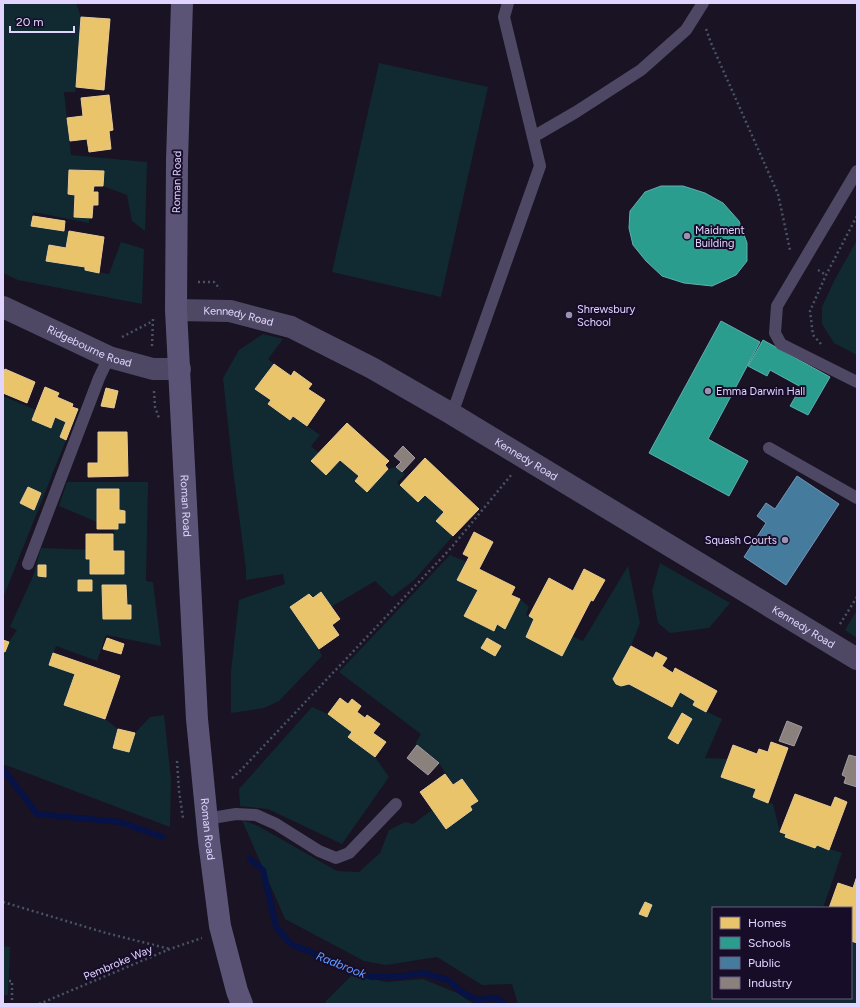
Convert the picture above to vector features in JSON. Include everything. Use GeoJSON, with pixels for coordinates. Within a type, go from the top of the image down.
{"type":"FeatureCollection","features":[{"type":"Feature","properties":{"kind":"main road","name":"Roman Road"},"geometry":{"type":"LineString","coordinates":[[182,3],[177,160],[176,310],[197,720],[206,819],[220,926],[237,991],[242,1004]]}},
{"type":"Feature","properties":{"kind":"street","name":"Ridgebourne Road"},"geometry":{"type":"LineString","coordinates":[[3,307],[102,354],[153,368],[180,369]]}},
{"type":"Feature","properties":{"kind":"street","name":"Kennedy Road"},"geometry":{"type":"LineString","coordinates":[[176,310],[230,312],[291,327],[372,368],[452,414],[857,659]]}},
{"type":"Feature","properties":{"kind":"lane"},"geometry":{"type":"LineString","coordinates":[[452,414],[540,166],[504,17],[508,3]]}},
{"type":"Feature","properties":{"kind":"lane"},"geometry":{"type":"LineString","coordinates":[[533,137],[576,112],[641,70],[686,30],[703,3]]}},
{"type":"Feature","properties":{"kind":"lane"},"geometry":{"type":"LineString","coordinates":[[857,171],[777,306],[775,333],[782,344],[857,382]]}},
{"type":"Feature","properties":{"kind":"lane"},"geometry":{"type":"LineString","coordinates":[[28,564],[99,378],[102,354]]}},
{"type":"Feature","properties":{"kind":"lane"},"geometry":{"type":"LineString","coordinates":[[768,448],[857,498]]}},
{"type":"Feature","properties":{"kind":"lane"},"geometry":{"type":"LineString","coordinates":[[206,819],[236,814],[256,815],[276,824],[319,851],[336,858],[349,853],[396,804]]}},
{"type":"Feature","properties":{"kind":"path"},"geometry":{"type":"LineString","coordinates":[[706,24],[706,31],[710,43],[778,194],[790,251],[804,261]]}},
{"type":"Feature","properties":{"kind":"path"},"geometry":{"type":"LineString","coordinates":[[823,347],[813,335],[810,311],[826,275],[857,216]]}},
{"type":"Feature","properties":{"kind":"path"},"geometry":{"type":"LineString","coordinates":[[820,271],[826,275]]}},
{"type":"Feature","properties":{"kind":"path"},"geometry":{"type":"LineString","coordinates":[[102,354],[153,321]]}},
{"type":"Feature","properties":{"kind":"path"},"geometry":{"type":"LineString","coordinates":[[232,778],[452,548],[511,476],[522,456]]}},
{"type":"Feature","properties":{"kind":"path"},"geometry":{"type":"LineString","coordinates":[[829,641],[857,597]]}},
{"type":"Feature","properties":{"kind":"path"},"geometry":{"type":"LineString","coordinates":[[3,902],[106,934],[170,949]]}},
{"type":"Feature","properties":{"kind":"path","name":"Pembroke Way"},"geometry":{"type":"LineString","coordinates":[[39,1004],[170,949],[204,938]]}},
{"type":"Feature","properties":{"kind":"path"},"geometry":{"type":"LineString","coordinates":[[8,980],[12,981],[12,1004]]}},
{"type":"Feature","properties":{"kind":"shaded area"},"geometry":{"type":"Polygon","coordinates":[[[3,3],[76,3],[81,17],[76,87],[75,92],[64,92],[71,155],[147,162],[145,231],[132,221],[127,195],[103,186],[104,171],[69,170],[68,194],[75,195],[89,218],[89,223],[33,212],[32,226],[69,231],[66,248],[49,245],[46,261],[85,267],[85,270],[109,274],[121,242],[144,249],[142,304],[18,280],[3,273],[3,3]]]}},
{"type":"Feature","properties":{"kind":"shaded area"},"geometry":{"type":"Polygon","coordinates":[[[379,63],[488,87],[441,297],[332,272],[379,63]]]}},
{"type":"Feature","properties":{"kind":"shaded area"},"geometry":{"type":"Polygon","coordinates":[[[857,240],[857,355],[834,343],[822,324],[822,307],[834,281],[857,240]]]}},
{"type":"Feature","properties":{"kind":"shaded area"},"geometry":{"type":"Polygon","coordinates":[[[263,334],[283,339],[268,359],[274,364],[256,389],[271,400],[268,405],[290,420],[293,416],[320,435],[311,446],[319,453],[311,462],[326,475],[340,460],[359,476],[355,481],[367,492],[388,469],[396,467],[405,474],[397,483],[418,502],[425,495],[444,512],[436,521],[453,536],[414,580],[392,597],[375,581],[331,607],[321,592],[313,598],[309,594],[290,607],[319,649],[322,656],[279,701],[264,708],[231,713],[231,671],[239,600],[285,584],[283,574],[246,580],[246,569],[223,378],[239,350],[263,334]]]}},
{"type":"Feature","properties":{"kind":"shaded area"},"geometry":{"type":"Polygon","coordinates":[[[3,396],[36,410],[32,420],[51,427],[55,417],[66,422],[66,440],[3,598],[3,396]]]}},
{"type":"Feature","properties":{"kind":"shaded area"},"geometry":{"type":"Polygon","coordinates":[[[67,482],[148,482],[146,581],[153,582],[161,646],[106,635],[97,661],[56,646],[49,665],[75,674],[105,719],[118,729],[113,748],[129,752],[135,733],[150,717],[164,715],[171,779],[170,827],[3,764],[3,651],[17,630],[10,627],[33,576],[41,548],[113,551],[114,529],[118,529],[118,523],[125,522],[125,511],[119,510],[119,489],[97,489],[97,522],[59,506],[67,482]],[[102,585],[103,619],[131,619],[131,605],[127,605],[126,585],[102,585]]]}},
{"type":"Feature","properties":{"kind":"shaded area"},"geometry":{"type":"Polygon","coordinates":[[[450,555],[467,562],[458,580],[478,590],[465,615],[494,631],[497,624],[505,628],[520,599],[529,607],[526,615],[534,619],[526,637],[562,656],[572,636],[583,641],[628,566],[640,623],[631,646],[613,678],[616,684],[621,686],[629,684],[671,707],[680,692],[695,701],[693,705],[722,719],[705,758],[728,759],[721,777],[756,789],[753,797],[773,804],[780,832],[786,834],[785,837],[815,848],[817,845],[842,853],[823,907],[712,907],[712,999],[852,999],[852,941],[857,943],[857,1004],[518,1004],[512,984],[482,985],[437,957],[386,965],[364,961],[285,919],[242,820],[258,826],[337,871],[359,872],[380,853],[389,830],[405,822],[413,824],[432,810],[446,829],[472,810],[470,806],[477,800],[462,779],[453,785],[439,763],[415,744],[421,734],[339,672],[450,555]]]}},
{"type":"Feature","properties":{"kind":"shaded area"},"geometry":{"type":"Polygon","coordinates":[[[660,563],[730,603],[709,628],[670,633],[658,623],[652,591],[660,563]]]}},
{"type":"Feature","properties":{"kind":"shaded area"},"geometry":{"type":"Polygon","coordinates":[[[857,610],[857,638],[845,630],[857,610]]]}},
{"type":"Feature","properties":{"kind":"shaded area"},"geometry":{"type":"Polygon","coordinates":[[[312,707],[328,714],[352,732],[348,737],[375,757],[389,777],[342,844],[268,809],[240,806],[239,789],[312,707]]]}},
{"type":"Feature","properties":{"kind":"shaded area"},"geometry":{"type":"Polygon","coordinates":[[[3,946],[10,947],[8,995],[3,995],[3,946]]]}},
{"type":"Feature","properties":{"kind":"shaded area"},"geometry":{"type":"Polygon","coordinates":[[[352,975],[387,982],[423,979],[457,993],[474,1004],[326,1004],[326,1001],[352,975]]]}},
{"type":"Feature","properties":{"kind":"building: Homes"},"geometry":{"type":"Polygon","coordinates":[[[81,17],[110,19],[104,90],[76,87],[81,17]]]}},
{"type":"Feature","properties":{"kind":"building: Homes"},"geometry":{"type":"Polygon","coordinates":[[[109,95],[113,130],[109,131],[111,149],[89,152],[87,139],[70,141],[67,118],[83,116],[81,98],[109,95]]]}},
{"type":"Feature","properties":{"kind":"building: Homes"},"geometry":{"type":"Polygon","coordinates":[[[69,170],[104,171],[103,186],[94,186],[93,192],[98,192],[98,205],[93,205],[92,218],[74,217],[75,195],[68,194],[69,170]]]}},
{"type":"Feature","properties":{"kind":"building: Homes"},"geometry":{"type":"Polygon","coordinates":[[[33,216],[65,221],[64,231],[31,226],[33,216]]]}},
{"type":"Feature","properties":{"kind":"building: Homes"},"geometry":{"type":"Polygon","coordinates":[[[69,231],[104,237],[99,273],[85,270],[85,267],[46,261],[49,245],[66,248],[69,231]]]}},
{"type":"Feature","properties":{"kind":"building: Homes"},"geometry":{"type":"Polygon","coordinates":[[[274,364],[291,376],[294,371],[312,384],[308,389],[325,400],[307,426],[293,416],[290,420],[268,404],[271,400],[255,389],[274,364]]]}},
{"type":"Feature","properties":{"kind":"building: Homes"},"geometry":{"type":"Polygon","coordinates":[[[5,369],[35,382],[27,403],[3,393],[3,373],[5,369]]]}},
{"type":"Feature","properties":{"kind":"building: Homes"},"geometry":{"type":"Polygon","coordinates":[[[45,387],[59,393],[57,397],[73,404],[72,407],[78,409],[66,440],[60,437],[66,422],[55,417],[51,428],[32,420],[45,387]]]}},
{"type":"Feature","properties":{"kind":"building: Homes"},"geometry":{"type":"Polygon","coordinates":[[[106,388],[118,391],[114,408],[101,406],[106,388]]]}},
{"type":"Feature","properties":{"kind":"building: Homes"},"geometry":{"type":"Polygon","coordinates":[[[347,423],[389,461],[385,465],[388,469],[367,492],[355,481],[359,476],[340,460],[326,475],[311,461],[347,423]]]}},
{"type":"Feature","properties":{"kind":"building: Homes"},"geometry":{"type":"Polygon","coordinates":[[[98,432],[127,432],[128,476],[88,477],[88,463],[98,463],[98,432]]]}},
{"type":"Feature","properties":{"kind":"building: Homes"},"geometry":{"type":"Polygon","coordinates":[[[425,458],[479,509],[453,536],[436,521],[444,512],[425,495],[418,502],[400,485],[425,458]]]}},
{"type":"Feature","properties":{"kind":"building: Homes"},"geometry":{"type":"Polygon","coordinates":[[[28,487],[41,493],[34,510],[20,503],[28,487]]]}},
{"type":"Feature","properties":{"kind":"building: Homes"},"geometry":{"type":"Polygon","coordinates":[[[97,489],[119,489],[119,510],[125,511],[125,523],[118,523],[118,529],[97,529],[97,489]]]}},
{"type":"Feature","properties":{"kind":"building: Homes"},"geometry":{"type":"Polygon","coordinates":[[[474,532],[493,542],[479,569],[515,587],[511,595],[520,599],[505,629],[497,624],[494,631],[464,616],[478,590],[457,580],[469,557],[463,554],[474,532]]]}},
{"type":"Feature","properties":{"kind":"building: Homes"},"geometry":{"type":"Polygon","coordinates":[[[86,534],[113,534],[113,551],[124,551],[124,574],[90,574],[90,559],[86,559],[86,534]]]}},
{"type":"Feature","properties":{"kind":"building: Homes"},"geometry":{"type":"Polygon","coordinates":[[[38,565],[46,565],[46,577],[38,576],[38,565]]]}},
{"type":"Feature","properties":{"kind":"building: Homes"},"geometry":{"type":"Polygon","coordinates":[[[584,569],[605,580],[593,601],[591,600],[562,656],[526,637],[534,619],[529,616],[549,578],[573,591],[584,569]]]}},
{"type":"Feature","properties":{"kind":"building: Homes"},"geometry":{"type":"Polygon","coordinates":[[[78,580],[92,580],[92,591],[78,591],[78,580]]]}},
{"type":"Feature","properties":{"kind":"building: Homes"},"geometry":{"type":"Polygon","coordinates":[[[102,585],[126,585],[127,605],[131,605],[131,619],[103,619],[102,585]]]}},
{"type":"Feature","properties":{"kind":"building: Homes"},"geometry":{"type":"Polygon","coordinates":[[[321,592],[340,619],[332,625],[339,635],[319,649],[290,607],[309,594],[313,598],[321,592]]]}},
{"type":"Feature","properties":{"kind":"building: Homes"},"geometry":{"type":"Polygon","coordinates":[[[107,638],[124,644],[121,654],[103,649],[107,638]]]}},
{"type":"Feature","properties":{"kind":"building: Homes"},"geometry":{"type":"Polygon","coordinates":[[[487,638],[501,646],[495,656],[481,648],[487,638]]]}},
{"type":"Feature","properties":{"kind":"building: Homes"},"geometry":{"type":"Polygon","coordinates":[[[3,640],[9,642],[5,652],[3,651],[3,640]]]}},
{"type":"Feature","properties":{"kind":"building: Homes"},"geometry":{"type":"Polygon","coordinates":[[[631,646],[653,658],[656,652],[667,658],[662,666],[673,673],[675,668],[717,691],[706,712],[693,705],[695,701],[680,692],[672,707],[629,684],[621,686],[616,684],[613,679],[631,646]]]}},
{"type":"Feature","properties":{"kind":"building: Homes"},"geometry":{"type":"Polygon","coordinates":[[[53,653],[120,676],[105,719],[64,705],[75,674],[49,665],[53,653]]]}},
{"type":"Feature","properties":{"kind":"building: Homes"},"geometry":{"type":"Polygon","coordinates":[[[340,698],[348,704],[352,699],[361,706],[357,712],[365,718],[367,715],[380,724],[373,733],[386,742],[375,757],[348,737],[352,732],[328,714],[340,698]]]}},
{"type":"Feature","properties":{"kind":"building: Homes"},"geometry":{"type":"Polygon","coordinates":[[[682,713],[692,719],[678,744],[668,738],[682,713]]]}},
{"type":"Feature","properties":{"kind":"building: Homes"},"geometry":{"type":"Polygon","coordinates":[[[118,729],[135,733],[129,752],[113,748],[118,729]]]}},
{"type":"Feature","properties":{"kind":"building: Homes"},"geometry":{"type":"Polygon","coordinates":[[[771,742],[788,748],[768,803],[753,797],[756,789],[721,777],[733,745],[757,754],[759,749],[768,752],[771,742]]]}},
{"type":"Feature","properties":{"kind":"building: Homes"},"geometry":{"type":"Polygon","coordinates":[[[445,774],[453,785],[462,779],[478,801],[470,806],[472,810],[446,829],[420,792],[445,774]]]}},
{"type":"Feature","properties":{"kind":"building: Homes"},"geometry":{"type":"Polygon","coordinates":[[[795,794],[831,807],[835,797],[847,802],[829,850],[817,845],[815,848],[785,837],[786,834],[780,832],[795,794]]]}},
{"type":"Feature","properties":{"kind":"building: Homes"},"geometry":{"type":"Polygon","coordinates":[[[857,876],[857,943],[852,941],[852,907],[829,907],[838,883],[853,888],[857,876]]]}},
{"type":"Feature","properties":{"kind":"building: Homes"},"geometry":{"type":"Polygon","coordinates":[[[645,902],[652,905],[647,917],[639,914],[645,902]]]}},
{"type":"Feature","properties":{"kind":"building: Schools","name":"Maidment Building"},"geometry":{"type":"Polygon","coordinates":[[[661,186],[683,186],[705,193],[723,203],[739,221],[747,243],[747,261],[736,275],[712,286],[684,283],[662,276],[646,261],[633,245],[629,228],[630,211],[645,192],[661,186]]]}},
{"type":"Feature","properties":{"kind":"building: Schools","name":"Emma Darwin Hall"},"geometry":{"type":"Polygon","coordinates":[[[721,321],[760,342],[708,439],[748,461],[729,496],[649,453],[721,321]]]}},
{"type":"Feature","properties":{"kind":"building: Schools"},"geometry":{"type":"Polygon","coordinates":[[[763,340],[830,377],[808,415],[790,406],[801,387],[770,370],[767,376],[748,366],[763,340]]]}},
{"type":"Feature","properties":{"kind":"building: Public","name":"Squash Courts"},"geometry":{"type":"Polygon","coordinates":[[[797,476],[839,504],[786,585],[744,557],[766,523],[757,516],[766,503],[775,509],[797,476]]]}},
{"type":"Feature","properties":{"kind":"building: Industry"},"geometry":{"type":"Polygon","coordinates":[[[403,446],[415,458],[402,472],[396,467],[401,462],[394,456],[403,446]]]}},
{"type":"Feature","properties":{"kind":"building: Industry"},"geometry":{"type":"Polygon","coordinates":[[[787,721],[802,727],[794,746],[779,741],[787,721]]]}},
{"type":"Feature","properties":{"kind":"building: Industry"},"geometry":{"type":"Polygon","coordinates":[[[417,745],[439,763],[428,775],[407,758],[417,745]]]}},
{"type":"Feature","properties":{"kind":"building: Industry"},"geometry":{"type":"Polygon","coordinates":[[[849,755],[857,757],[857,787],[844,783],[846,777],[842,775],[849,755]]]}},
{"type":"Feature","properties":{"kind":"waterway","name":"Radbrook"},"geometry":{"type":"LineString","coordinates":[[3,769],[37,814],[120,822],[162,837]]}},
{"type":"Feature","properties":{"kind":"waterway","name":"Radbrook"},"geometry":{"type":"LineString","coordinates":[[250,859],[263,870],[276,927],[291,944],[371,977],[404,976],[423,973],[448,980],[463,993],[478,1000],[497,998],[504,1004]]}},
{"type":"Feature","properties":{"kind":"place","name":"Maidment Building"},"geometry":{"type":"Point","coordinates":[687,236]}},
{"type":"Feature","properties":{"kind":"place","name":"Shrewsbury School"},"geometry":{"type":"Point","coordinates":[569,315]}},
{"type":"Feature","properties":{"kind":"place","name":"Emma Darwin Hall"},"geometry":{"type":"Point","coordinates":[708,391]}},
{"type":"Feature","properties":{"kind":"place","name":"Squash Courts"},"geometry":{"type":"Point","coordinates":[785,540]}}]}
